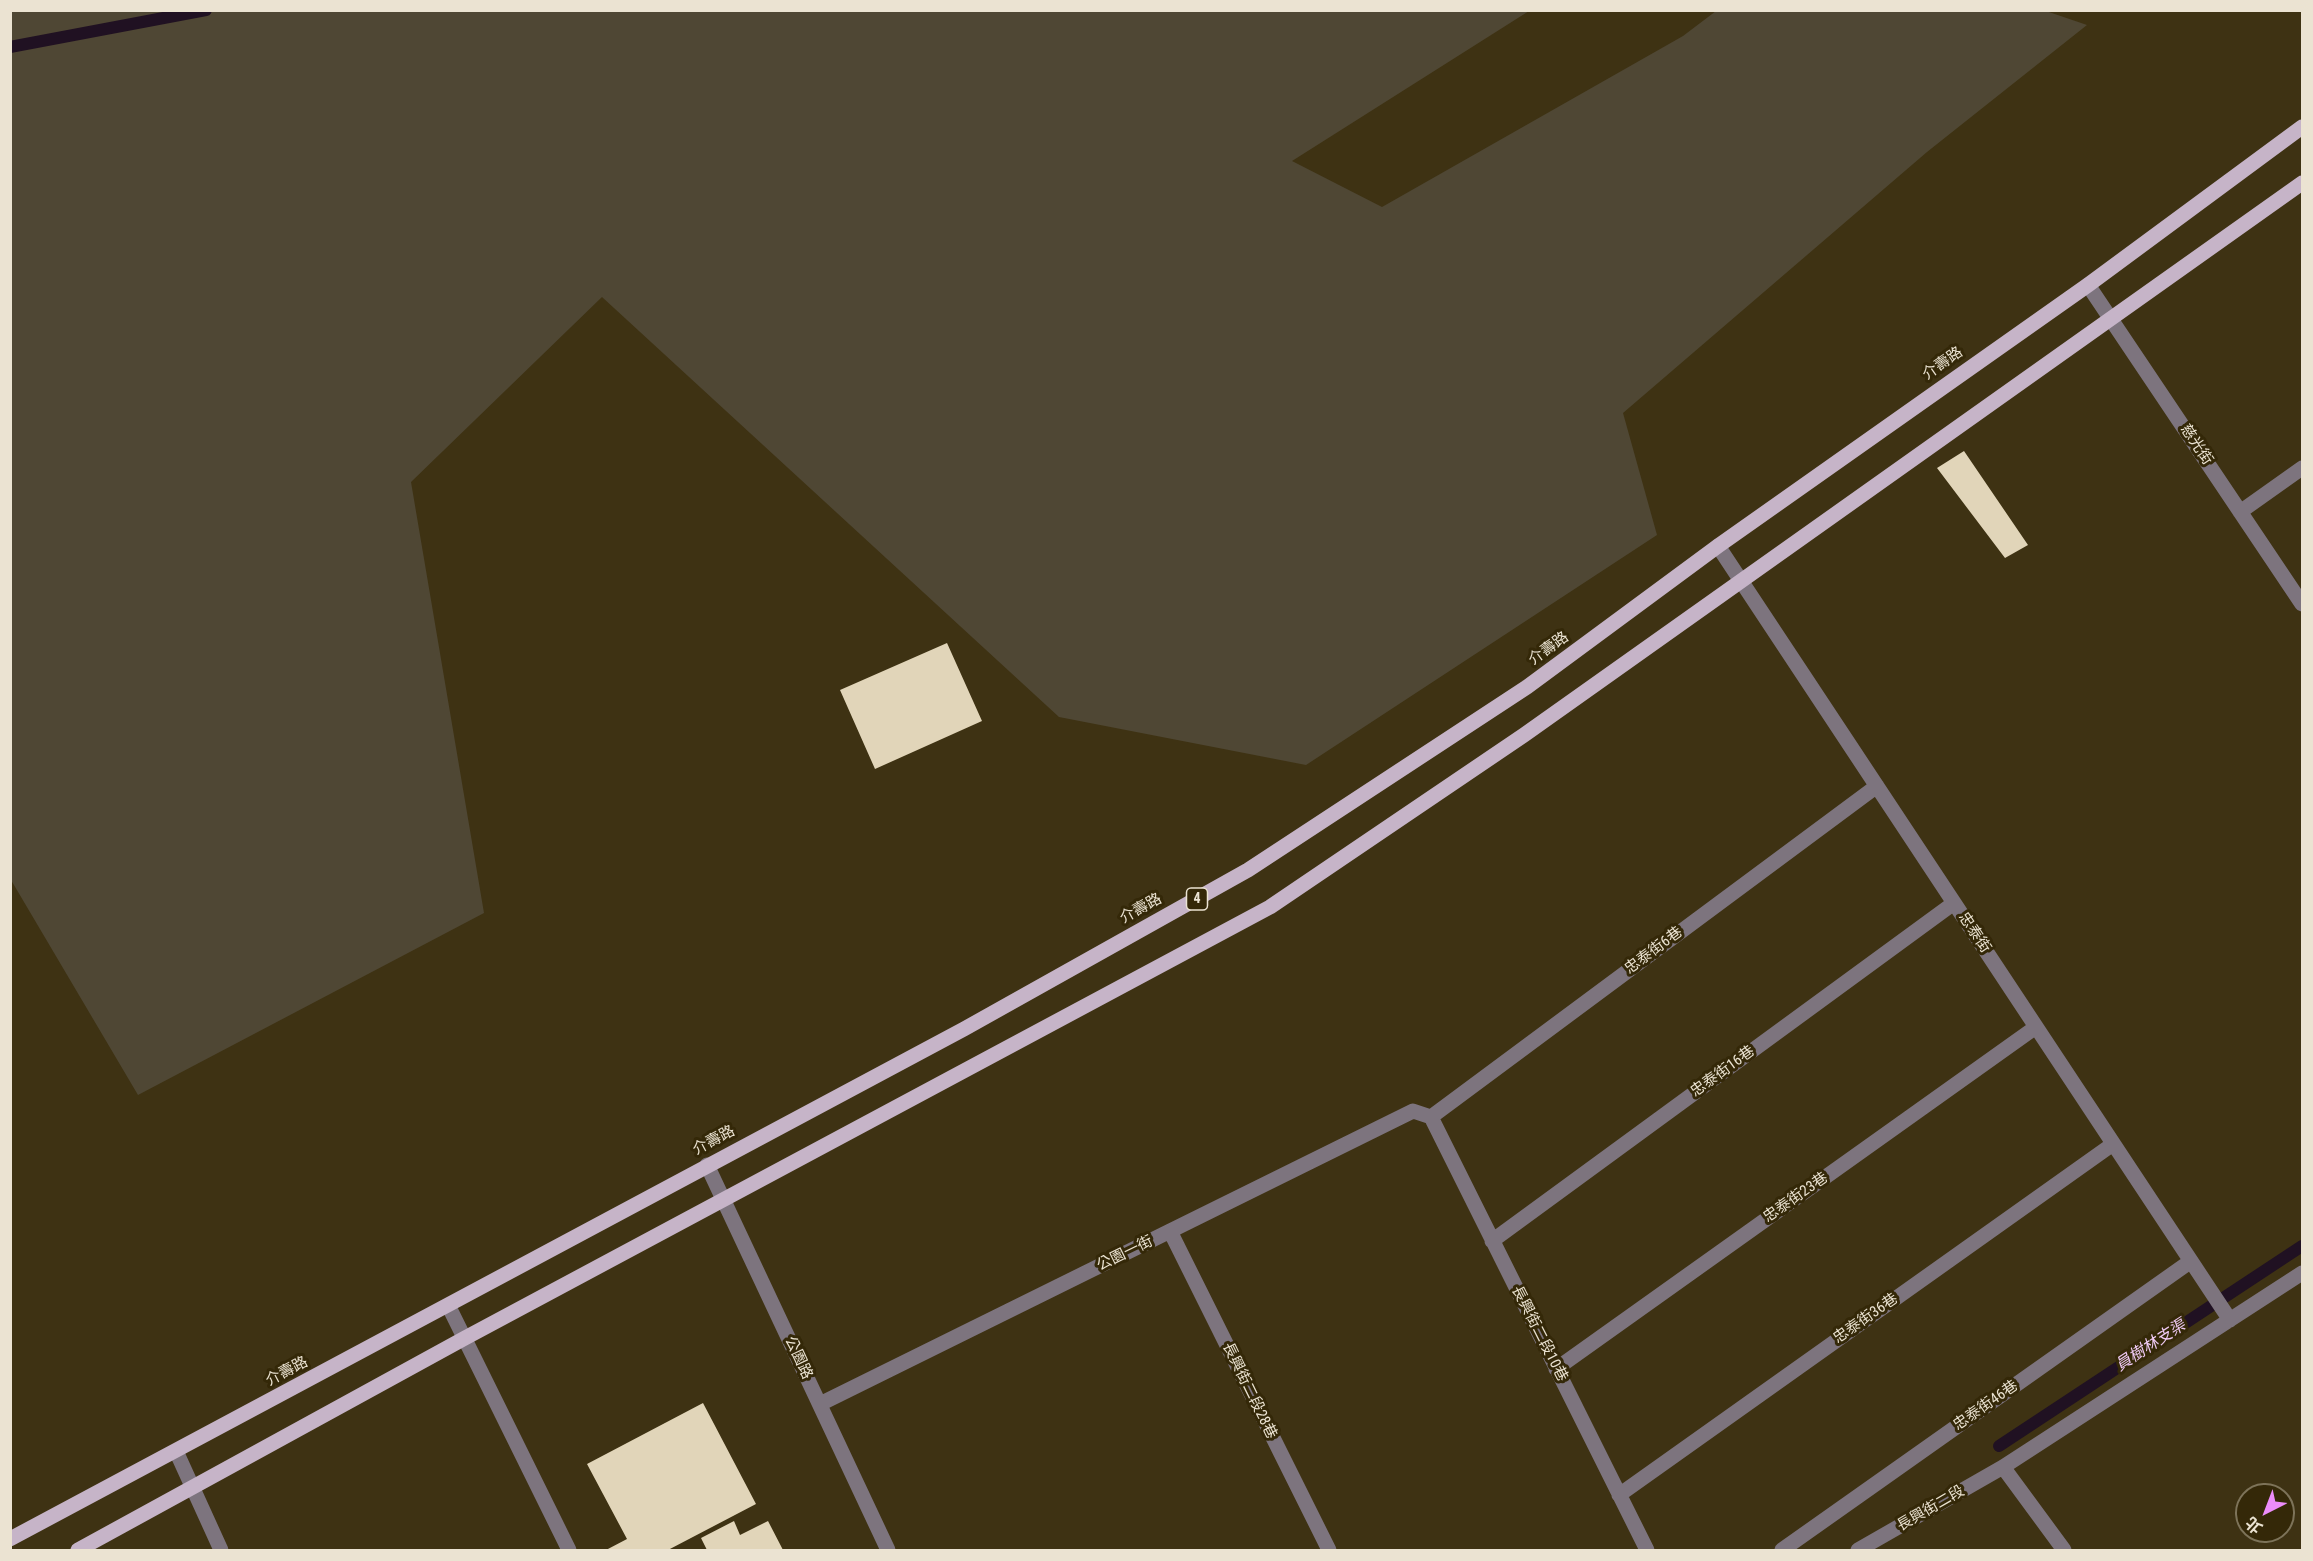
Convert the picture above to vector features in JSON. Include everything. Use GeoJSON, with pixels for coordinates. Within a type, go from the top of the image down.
{"type":"FeatureCollection","features":[{"type":"Feature","properties":{"kind":"main road","name":"介壽路"},"geometry":{"type":"LineString","coordinates":[[10,1539],[974,1023],[1248,870],[1527,687],[1719,546],[2088,285],[2302,127]]}},
{"type":"Feature","properties":{"kind":"main road"},"geometry":{"type":"LineString","coordinates":[[78,1551],[465,1338],[1270,907],[1524,735],[1741,580],[1963,426],[2302,183]]}},
{"type":"Feature","properties":{"kind":"street","name":"慈光街"},"geometry":{"type":"LineString","coordinates":[[2088,285],[2302,604]]}},
{"type":"Feature","properties":{"kind":"street"},"geometry":{"type":"LineString","coordinates":[[2240,512],[2302,468]]}},
{"type":"Feature","properties":{"kind":"street","name":"忠泰街"},"geometry":{"type":"LineString","coordinates":[[1719,546],[2230,1320]]}},
{"type":"Feature","properties":{"kind":"street","name":"忠泰街6巷"},"geometry":{"type":"LineString","coordinates":[[1431,1117],[1877,786]]}},
{"type":"Feature","properties":{"kind":"street","name":"忠泰街16巷"},"geometry":{"type":"LineString","coordinates":[[1492,1241],[1954,903]]}},
{"type":"Feature","properties":{"kind":"street","name":"忠泰街23巷"},"geometry":{"type":"LineString","coordinates":[[1556,1368],[2036,1026]]}},
{"type":"Feature","properties":{"kind":"street","name":"公園一街"},"geometry":{"type":"LineString","coordinates":[[820,1404],[1413,1111],[1431,1117]]}},
{"type":"Feature","properties":{"kind":"street","name":"長興街二段10巷"},"geometry":{"type":"LineString","coordinates":[[1431,1117],[1647,1551]]}},
{"type":"Feature","properties":{"kind":"street","name":"忠泰街36巷"},"geometry":{"type":"LineString","coordinates":[[1619,1495],[2113,1144]]}},
{"type":"Feature","properties":{"kind":"street","name":"公園路"},"geometry":{"type":"LineString","coordinates":[[707,1165],[888,1551]]}},
{"type":"Feature","properties":{"kind":"street","name":"長興街二段28巷"},"geometry":{"type":"LineString","coordinates":[[1170,1232],[1329,1551]]}},
{"type":"Feature","properties":{"kind":"street","name":"忠泰街46巷"},"geometry":{"type":"LineString","coordinates":[[1782,1551],[2191,1261]]}},
{"type":"Feature","properties":{"kind":"street","name":"長興街二段"},"geometry":{"type":"LineString","coordinates":[[1858,1551],[2003,1467],[2302,1273]]}},
{"type":"Feature","properties":{"kind":"street"},"geometry":{"type":"LineString","coordinates":[[449,1306],[569,1551]]}},
{"type":"Feature","properties":{"kind":"street"},"geometry":{"type":"LineString","coordinates":[[176,1451],[191,1489],[221,1551]]}},
{"type":"Feature","properties":{"kind":"street"},"geometry":{"type":"LineString","coordinates":[[2003,1467],[2064,1551]]}},
{"type":"Feature","properties":{"kind":"shaded area"},"geometry":{"type":"Polygon","coordinates":[[[2043,10],[2087,25],[1927,152],[1623,413],[1657,535],[1306,765],[1059,717],[602,297],[411,482],[484,913],[138,1095],[11,880],[11,11],[1529,11],[1292,161],[1382,207],[1683,36],[1716,11],[2043,10]]]}},
{"type":"Feature","properties":{"kind":"building"},"geometry":{"type":"Polygon","coordinates":[[[1964,451],[2028,545],[2005,558],[1937,468],[1964,451]]]}},
{"type":"Feature","properties":{"kind":"building"},"geometry":{"type":"Polygon","coordinates":[[[947,643],[982,721],[875,769],[840,690],[947,643]]]}},
{"type":"Feature","properties":{"kind":"building"},"geometry":{"type":"Polygon","coordinates":[[[703,1403],[756,1504],[668,1550],[606,1550],[627,1539],[587,1464],[703,1403]]]}},
{"type":"Feature","properties":{"kind":"building"},"geometry":{"type":"Polygon","coordinates":[[[734,1521],[740,1535],[768,1521],[783,1550],[707,1550],[701,1538],[734,1521]]]}},
{"type":"Feature","properties":{"kind":"waterway"},"geometry":{"type":"LineString","coordinates":[[10,47],[206,10]]}},
{"type":"Feature","properties":{"kind":"waterway","name":"員樹林支渠"},"geometry":{"type":"LineString","coordinates":[[1999,1446],[2302,1246]]}}]}
